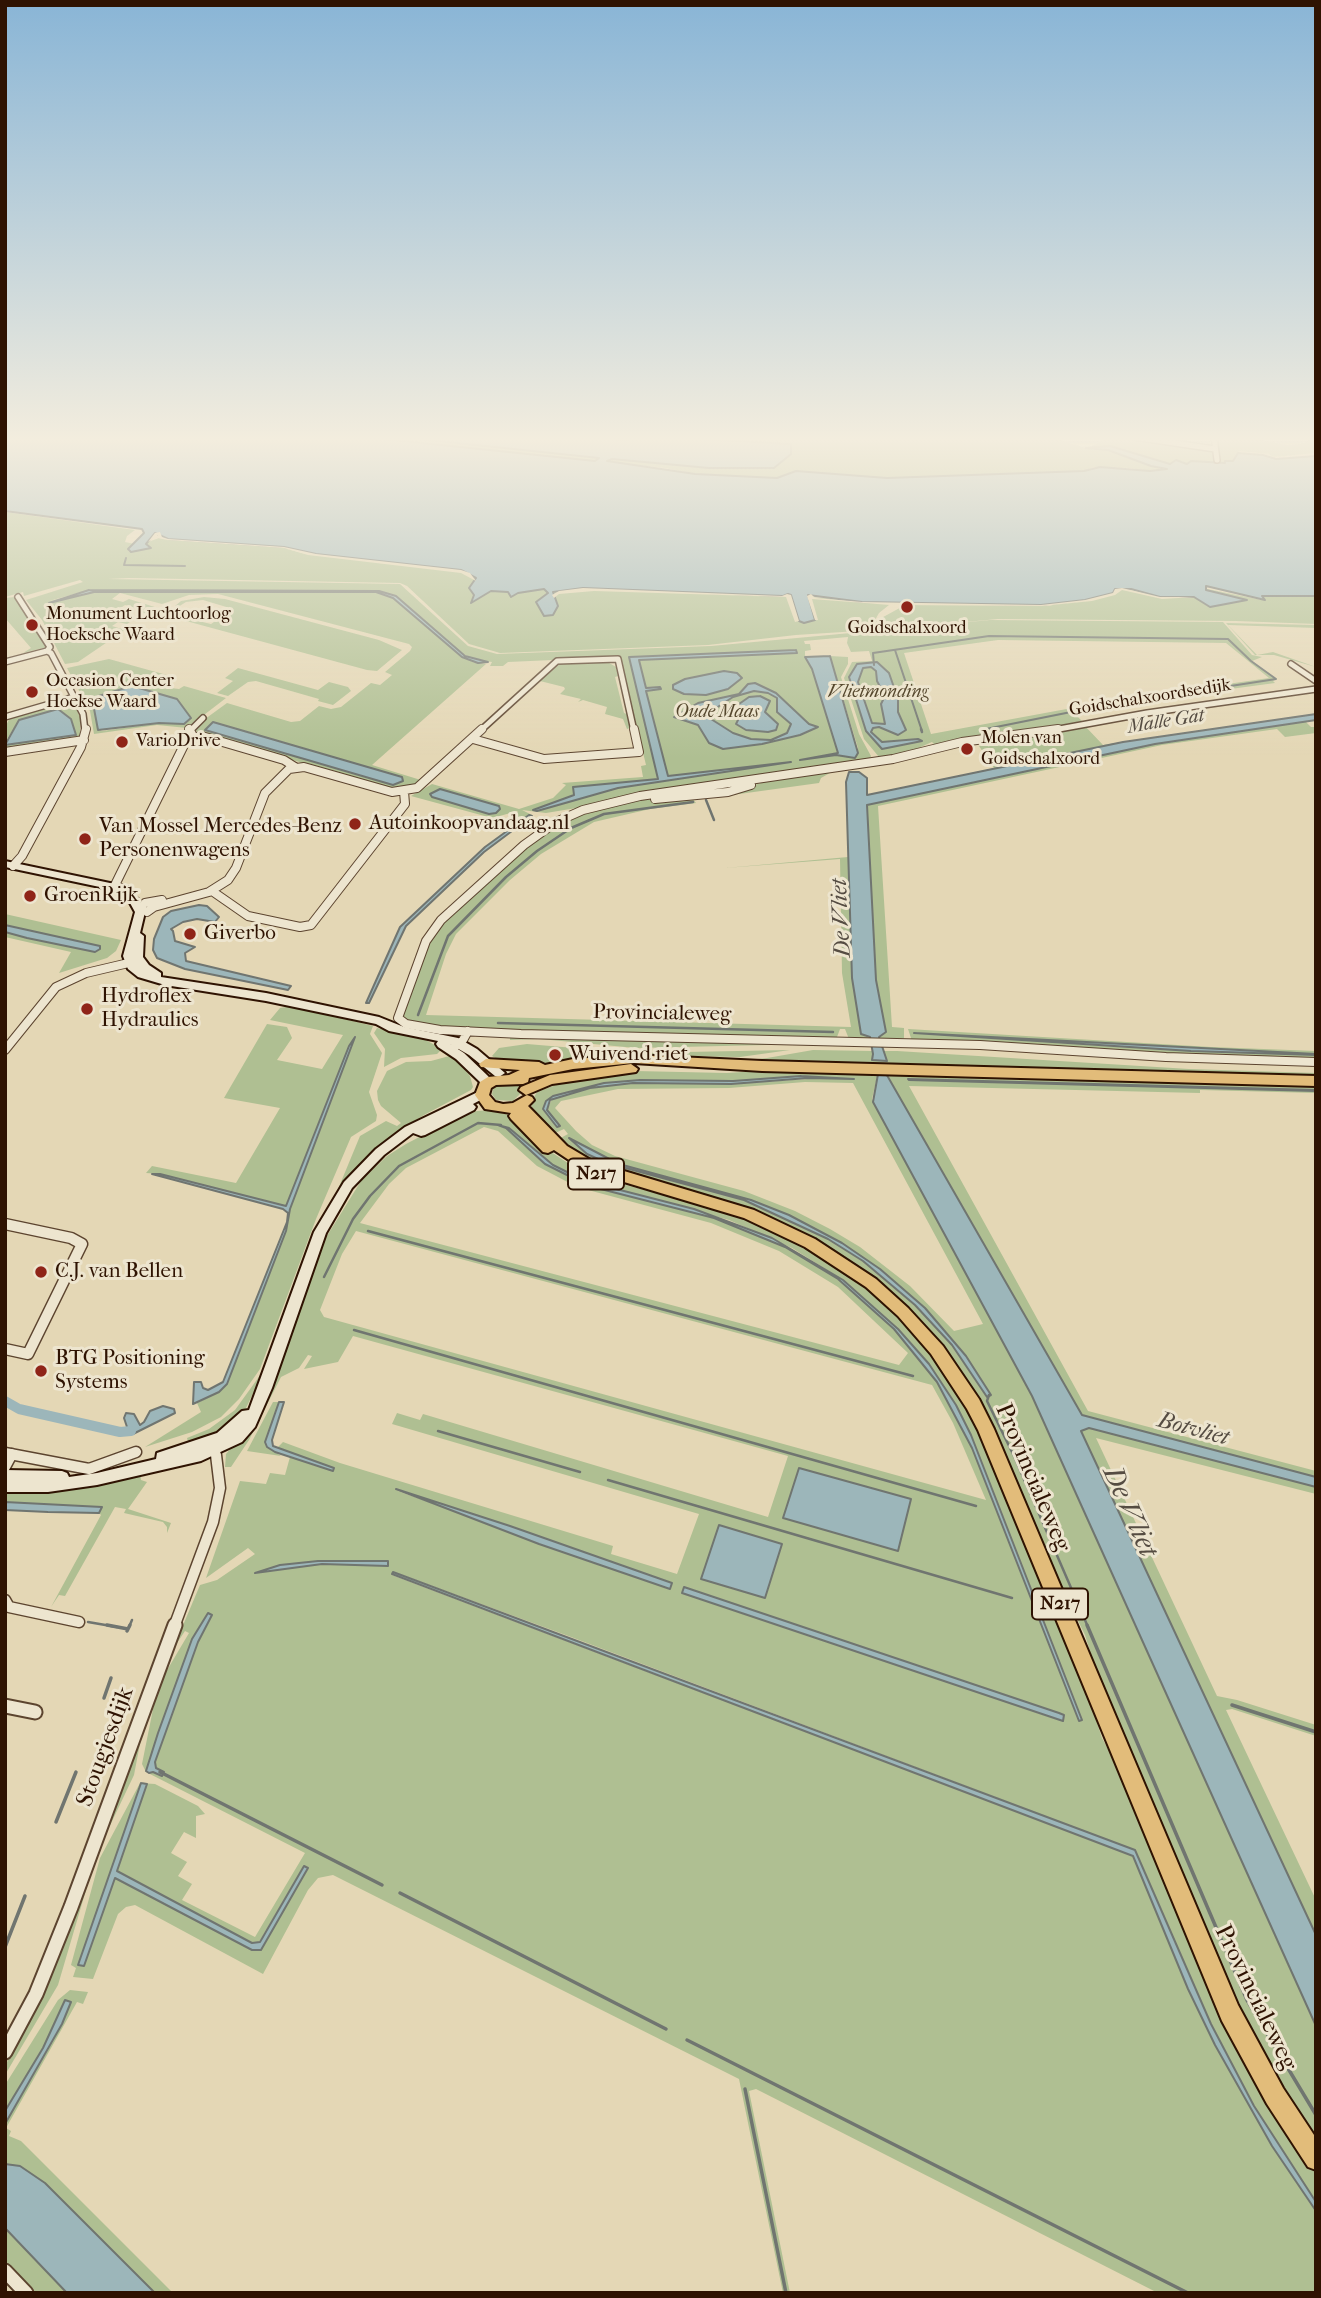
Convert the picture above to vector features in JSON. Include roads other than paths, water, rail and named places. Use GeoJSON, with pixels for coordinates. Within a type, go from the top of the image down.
{"type":"FeatureCollection","features":[{"type":"Feature","properties":{"kind":"main road"},"geometry":{"type":"LineString","coordinates":[[9,865],[116,888],[144,908],[128,949],[134,961],[158,975],[356,1018],[376,1026],[422,1034],[456,1046],[486,1086]]}},
{"type":"Feature","properties":{"kind":"main road"},"geometry":{"type":"LineString","coordinates":[[456,1046],[466,1067],[486,1086],[521,1095],[536,1089],[561,1072]]}},
{"type":"Feature","properties":{"kind":"main road"},"geometry":{"type":"LineString","coordinates":[[461,1108],[486,1086],[561,1072],[618,1069],[736,1070],[762,1066],[1316,1081]]}},
{"type":"Feature","properties":{"kind":"main road"},"geometry":{"type":"LineString","coordinates":[[521,1095],[561,1072]]}},
{"type":"Feature","properties":{"kind":"main road"},"geometry":{"type":"LineString","coordinates":[[5,1486],[48,1486],[87,1481],[237,1438],[250,1423],[265,1388],[310,1263],[349,1194],[373,1166],[408,1139],[461,1108],[486,1086],[502,1078],[521,1095]]}},
{"type":"Feature","properties":{"kind":"main road","name":"Provincialeweg"},"geometry":{"type":"LineString","coordinates":[[521,1095],[535,1123],[562,1150],[581,1162],[657,1188],[748,1214],[791,1233],[840,1261],[903,1312],[956,1376],[974,1404],[1004,1471],[1230,2012],[1275,2096],[1316,2159]]}},
{"type":"Feature","properties":{"kind":"main road","name":"Provincialeweg"},"geometry":{"type":"LineString","coordinates":[[521,1095],[514,1113],[542,1144],[573,1164],[613,1180],[657,1188]]}},
{"type":"Feature","properties":{"kind":"main road"},"geometry":{"type":"LineString","coordinates":[[5,1476],[65,1477],[99,1474],[212,1446]]}},
{"type":"Feature","properties":{"kind":"street"},"geometry":{"type":"LineString","coordinates":[[5,662],[50,648],[39,625],[18,597]]}},
{"type":"Feature","properties":{"kind":"street"},"geometry":{"type":"LineString","coordinates":[[9,865],[22,856],[84,740],[85,720],[51,653],[47,651]]}},
{"type":"Feature","properties":{"kind":"street"},"geometry":{"type":"LineString","coordinates":[[116,888],[184,742],[193,736],[270,756],[295,767],[306,767],[389,791],[404,792],[423,785],[557,661],[618,659],[639,752],[546,759],[473,739]]}},
{"type":"Feature","properties":{"kind":"street"},"geometry":{"type":"LineString","coordinates":[[1291,664],[1316,681]]}},
{"type":"Feature","properties":{"kind":"street","name":"Goidschalxoordsedijk"},"geometry":{"type":"LineString","coordinates":[[468,1031],[421,1027],[403,1023],[398,1018],[424,947],[433,931],[465,897],[543,831],[577,812],[621,800],[900,758],[962,742],[1013,737],[1147,713],[1316,689]]}},
{"type":"Feature","properties":{"kind":"street"},"geometry":{"type":"LineString","coordinates":[[5,717],[74,697]]}},
{"type":"Feature","properties":{"kind":"street"},"geometry":{"type":"LineString","coordinates":[[193,736],[190,729],[203,718]]}},
{"type":"Feature","properties":{"kind":"street"},"geometry":{"type":"LineString","coordinates":[[5,752],[84,740]]}},
{"type":"Feature","properties":{"kind":"street"},"geometry":{"type":"LineString","coordinates":[[144,908],[154,908],[212,891],[226,881],[234,872],[267,789],[282,774],[295,767]]}},
{"type":"Feature","properties":{"kind":"street"},"geometry":{"type":"LineString","coordinates":[[212,891],[248,916],[300,927],[311,925],[405,804],[404,792]]}},
{"type":"Feature","properties":{"kind":"street"},"geometry":{"type":"LineString","coordinates":[[5,1050],[56,987],[86,973],[134,961]]}},
{"type":"Feature","properties":{"kind":"street"},"geometry":{"type":"LineString","coordinates":[[456,1046],[468,1031]]}},
{"type":"Feature","properties":{"kind":"street","name":"Provincialeweg"},"geometry":{"type":"LineString","coordinates":[[468,1031],[890,1043],[1316,1062]]}},
{"type":"Feature","properties":{"kind":"street"},"geometry":{"type":"LineString","coordinates":[[5,1224],[71,1238],[82,1244],[28,1354],[5,1349]]}},
{"type":"Feature","properties":{"kind":"street","name":"Stougjesdijk"},"geometry":{"type":"LineString","coordinates":[[5,2052],[36,1994],[71,1907],[213,1522],[220,1491],[212,1446]]}},
{"type":"Feature","properties":{"kind":"street"},"geometry":{"type":"LineString","coordinates":[[5,1467],[8,1454],[89,1469],[135,1452]]}},
{"type":"Feature","properties":{"kind":"street"},"geometry":{"type":"LineString","coordinates":[[5,1600],[9,1607],[79,1622]]}},
{"type":"Feature","properties":{"kind":"street"},"geometry":{"type":"LineString","coordinates":[[5,1706],[36,1712]]}},
{"type":"Feature","properties":{"kind":"street"},"geometry":{"type":"LineString","coordinates":[[5,2272],[26,2293]]}},
{"type":"Feature","properties":{"kind":"water"},"geometry":{"type":"Polygon","coordinates":[[[133,544],[146,544],[151,548],[131,552],[128,549],[133,544]]]}},
{"type":"Feature","properties":{"kind":"water"},"geometry":{"type":"Polygon","coordinates":[[[244,544],[1316,544],[1316,596],[1262,596],[1265,600],[1206,586],[1206,590],[1247,600],[1210,607],[1194,597],[1160,597],[1131,589],[1115,589],[1113,593],[1085,600],[1041,605],[862,602],[808,595],[815,620],[804,623],[799,621],[791,595],[788,594],[783,596],[583,588],[553,592],[558,606],[553,615],[544,616],[536,602],[548,593],[544,589],[518,593],[511,597],[508,592],[491,591],[471,603],[474,595],[469,588],[476,578],[461,570],[316,554],[284,547],[244,544]]]}},
{"type":"Feature","properties":{"kind":"water"},"geometry":{"type":"Polygon","coordinates":[[[89,590],[379,591],[396,596],[465,656],[488,662],[478,663],[462,657],[393,598],[376,592],[94,592],[49,603],[89,590]]]}},
{"type":"Feature","properties":{"kind":"water"},"geometry":{"type":"Polygon","coordinates":[[[796,650],[797,653],[639,660],[646,688],[661,689],[646,691],[668,776],[791,762],[618,788],[533,810],[574,795],[573,787],[658,779],[629,657],[796,650]]]}},
{"type":"Feature","properties":{"kind":"water"},"geometry":{"type":"Polygon","coordinates":[[[830,656],[858,753],[855,758],[836,755],[800,760],[838,753],[812,669],[805,657],[830,656]]]}},
{"type":"Feature","properties":{"kind":"water"},"geometry":{"type":"Polygon","coordinates":[[[877,662],[889,673],[898,699],[898,712],[906,730],[898,735],[879,727],[873,728],[871,732],[882,742],[922,741],[882,749],[866,731],[849,677],[857,664],[877,662]],[[871,667],[863,668],[858,682],[872,723],[885,724],[881,704],[885,696],[877,681],[876,671],[871,667]]]}},
{"type":"Feature","properties":{"kind":"water"},"geometry":{"type":"Polygon","coordinates":[[[724,671],[737,673],[742,678],[728,689],[706,695],[684,694],[673,689],[673,685],[685,679],[724,671]]]}},
{"type":"Feature","properties":{"kind":"water"},"geometry":{"type":"Polygon","coordinates":[[[755,683],[776,693],[809,724],[818,727],[800,735],[762,744],[723,749],[709,743],[698,725],[674,717],[698,703],[739,694],[748,684],[755,683]],[[754,691],[733,697],[713,710],[711,719],[733,733],[751,739],[771,740],[787,733],[791,724],[777,712],[777,698],[768,693],[754,691]]]}},
{"type":"Feature","properties":{"kind":"water"},"geometry":{"type":"Polygon","coordinates":[[[132,686],[177,699],[191,718],[184,724],[159,723],[98,730],[92,698],[132,686]]]}},
{"type":"Feature","properties":{"kind":"water"},"geometry":{"type":"Polygon","coordinates":[[[760,696],[770,701],[765,712],[778,724],[776,730],[746,730],[736,724],[740,716],[739,704],[749,697],[760,696]]]}},
{"type":"Feature","properties":{"kind":"water"},"geometry":{"type":"Polygon","coordinates":[[[58,709],[71,719],[76,735],[5,745],[19,720],[58,709]]]}},
{"type":"Feature","properties":{"kind":"water"},"geometry":{"type":"Polygon","coordinates":[[[1316,714],[1316,720],[1155,744],[867,805],[876,980],[886,1032],[879,1037],[887,1061],[872,1060],[870,1037],[861,1034],[852,978],[846,782],[849,772],[859,772],[867,778],[867,795],[1123,742],[1316,714]]]}},
{"type":"Feature","properties":{"kind":"water"},"geometry":{"type":"Polygon","coordinates":[[[213,722],[402,777],[403,781],[393,785],[205,730],[213,722]]]}},
{"type":"Feature","properties":{"kind":"water"},"geometry":{"type":"Polygon","coordinates":[[[440,789],[499,806],[500,809],[489,814],[432,797],[430,794],[440,789]]]}},
{"type":"Feature","properties":{"kind":"water"},"geometry":{"type":"Polygon","coordinates":[[[529,815],[532,816],[484,852],[406,926],[369,1003],[366,1003],[400,927],[485,847],[529,815]]]}},
{"type":"Feature","properties":{"kind":"water"},"geometry":{"type":"Polygon","coordinates":[[[207,906],[219,917],[215,922],[197,919],[183,922],[171,929],[175,941],[195,947],[185,953],[186,961],[291,986],[288,990],[185,969],[157,958],[153,950],[154,939],[163,917],[171,911],[207,906]]]}},
{"type":"Feature","properties":{"kind":"water"},"geometry":{"type":"Polygon","coordinates":[[[5,925],[100,946],[100,949],[95,952],[27,938],[5,932],[5,925]]]}},
{"type":"Feature","properties":{"kind":"water"},"geometry":{"type":"Polygon","coordinates":[[[914,1033],[1316,1054],[1316,1055],[1191,1051],[914,1033]]]}},
{"type":"Feature","properties":{"kind":"water"},"geometry":{"type":"Polygon","coordinates":[[[355,1037],[290,1209],[286,1231],[227,1384],[219,1392],[193,1404],[194,1382],[201,1382],[203,1388],[208,1390],[223,1382],[287,1222],[288,1213],[283,1209],[152,1174],[286,1206],[349,1046],[355,1037]]]}},
{"type":"Feature","properties":{"kind":"water"},"geometry":{"type":"Polygon","coordinates":[[[878,1074],[886,1074],[888,1077],[1082,1415],[1316,1477],[1316,1487],[1089,1428],[1081,1431],[1316,1935],[1316,2026],[1032,1396],[873,1102],[878,1074]]]}},
{"type":"Feature","properties":{"kind":"water"},"geometry":{"type":"Polygon","coordinates":[[[801,1076],[854,1079],[808,1078],[731,1084],[633,1083],[590,1088],[550,1100],[547,1110],[560,1126],[557,1127],[543,1109],[546,1101],[553,1096],[604,1083],[640,1080],[733,1081],[801,1076]]]}},
{"type":"Feature","properties":{"kind":"water"},"geometry":{"type":"Polygon","coordinates":[[[909,1080],[1316,1090],[1316,1091],[909,1080]]]}},
{"type":"Feature","properties":{"kind":"water"},"geometry":{"type":"Polygon","coordinates":[[[498,1125],[509,1128],[553,1165],[585,1181],[694,1209],[772,1238],[843,1280],[898,1329],[929,1364],[956,1405],[971,1435],[1082,1720],[1079,1721],[972,1448],[937,1382],[894,1329],[838,1279],[785,1247],[714,1218],[589,1186],[545,1164],[506,1128],[498,1125]]]}},
{"type":"Feature","properties":{"kind":"water"},"geometry":{"type":"Polygon","coordinates":[[[569,1138],[619,1164],[751,1200],[789,1215],[842,1243],[880,1269],[925,1308],[966,1356],[991,1395],[987,1397],[952,1345],[915,1305],[863,1261],[828,1239],[744,1200],[607,1163],[587,1154],[569,1138]]]}},
{"type":"Feature","properties":{"kind":"water"},"geometry":{"type":"Polygon","coordinates":[[[279,1402],[284,1402],[272,1440],[273,1446],[334,1468],[333,1471],[267,1447],[265,1442],[279,1402]]]}},
{"type":"Feature","properties":{"kind":"water"},"geometry":{"type":"Polygon","coordinates":[[[163,1406],[174,1409],[175,1413],[133,1434],[121,1434],[127,1427],[124,1418],[126,1413],[134,1414],[140,1425],[150,1411],[163,1406]]]}},
{"type":"Feature","properties":{"kind":"water"},"geometry":{"type":"Polygon","coordinates":[[[799,1468],[911,1499],[898,1551],[783,1518],[799,1468]]]}},
{"type":"Feature","properties":{"kind":"water"},"geometry":{"type":"Polygon","coordinates":[[[396,1489],[672,1583],[670,1589],[539,1544],[396,1489]]]}},
{"type":"Feature","properties":{"kind":"water"},"geometry":{"type":"Polygon","coordinates":[[[5,1502],[102,1507],[99,1513],[5,1510],[5,1502]]]}},
{"type":"Feature","properties":{"kind":"water"},"geometry":{"type":"Polygon","coordinates":[[[719,1525],[782,1544],[765,1598],[701,1579],[719,1525]]]}},
{"type":"Feature","properties":{"kind":"water"},"geometry":{"type":"Polygon","coordinates":[[[318,1561],[388,1561],[388,1566],[322,1564],[255,1573],[280,1565],[318,1561]]]}},
{"type":"Feature","properties":{"kind":"water"},"geometry":{"type":"Polygon","coordinates":[[[393,1572],[1135,1850],[1211,2024],[1254,2106],[1316,2202],[1316,2211],[1272,2146],[1215,2045],[1188,1989],[1133,1856],[392,1574],[393,1572]]]}},
{"type":"Feature","properties":{"kind":"water"},"geometry":{"type":"Polygon","coordinates":[[[684,1587],[1059,1713],[1064,1715],[1063,1721],[682,1593],[684,1587]]]}},
{"type":"Feature","properties":{"kind":"water"},"geometry":{"type":"Polygon","coordinates":[[[208,1613],[212,1615],[198,1642],[155,1762],[156,1768],[164,1772],[162,1776],[149,1773],[146,1771],[158,1733],[192,1639],[208,1613]]]}},
{"type":"Feature","properties":{"kind":"water"},"geometry":{"type":"Polygon","coordinates":[[[141,1783],[147,1784],[117,1871],[252,1943],[260,1942],[304,1866],[308,1868],[261,1950],[252,1950],[115,1878],[84,1966],[78,1965],[141,1783]]]}},
{"type":"Feature","properties":{"kind":"water"},"geometry":{"type":"Polygon","coordinates":[[[65,2000],[71,2002],[62,2024],[5,2124],[5,2111],[43,2048],[65,2000]]]}},
{"type":"Feature","properties":{"kind":"water"},"geometry":{"type":"Polygon","coordinates":[[[5,2164],[20,2166],[45,2183],[155,2293],[67,2293],[5,2228],[5,2164]]]}},
{"type":"Feature","properties":{"kind":"waterway"},"geometry":{"type":"LineString","coordinates":[[126,558],[124,565],[185,566]]}},
{"type":"Feature","properties":{"kind":"waterway"},"geometry":{"type":"LineString","coordinates":[[874,665],[873,653],[989,636],[1228,639],[1251,661],[1276,679],[1224,687]]}},
{"type":"Feature","properties":{"kind":"waterway"},"geometry":{"type":"LineString","coordinates":[[895,650],[922,731]]}},
{"type":"Feature","properties":{"kind":"waterway"},"geometry":{"type":"LineString","coordinates":[[986,729],[1111,704],[1217,688]]}},
{"type":"Feature","properties":{"kind":"waterway"},"geometry":{"type":"LineString","coordinates":[[706,800],[714,820]]}},
{"type":"Feature","properties":{"kind":"waterway"},"geometry":{"type":"LineString","coordinates":[[418,1015],[448,936],[506,877],[537,851],[571,828],[604,814],[693,802]]}},
{"type":"Feature","properties":{"kind":"waterway"},"geometry":{"type":"LineString","coordinates":[[498,1023],[833,1032]]}},
{"type":"Feature","properties":{"kind":"waterway"},"geometry":{"type":"LineString","coordinates":[[324,1277],[353,1219],[370,1196],[399,1166],[478,1123],[501,1125]]}},
{"type":"Feature","properties":{"kind":"waterway"},"geometry":{"type":"LineString","coordinates":[[368,1231],[913,1376]]}},
{"type":"Feature","properties":{"kind":"waterway"},"geometry":{"type":"LineString","coordinates":[[354,1330],[976,1506]]}},
{"type":"Feature","properties":{"kind":"waterway"},"geometry":{"type":"LineString","coordinates":[[989,1395],[987,1401],[1014,1456],[1088,1627]]}},
{"type":"Feature","properties":{"kind":"waterway"},"geometry":{"type":"LineString","coordinates":[[5,1401],[19,1409],[120,1432],[131,1431]]}},
{"type":"Feature","properties":{"kind":"waterway"},"geometry":{"type":"LineString","coordinates":[[438,1431],[580,1472]]}},
{"type":"Feature","properties":{"kind":"waterway"},"geometry":{"type":"LineString","coordinates":[[608,1480],[1012,1598]]}},
{"type":"Feature","properties":{"kind":"waterway"},"geometry":{"type":"LineString","coordinates":[[129,1627],[132,1620]]}},
{"type":"Feature","properties":{"kind":"waterway"},"geometry":{"type":"LineString","coordinates":[[88,1622],[117,1627]]}},
{"type":"Feature","properties":{"kind":"waterway"},"geometry":{"type":"LineString","coordinates":[[107,1625],[128,1629]]}},
{"type":"Feature","properties":{"kind":"waterway"},"geometry":{"type":"LineString","coordinates":[[1087,1625],[1247,2000],[1316,2115]]}},
{"type":"Feature","properties":{"kind":"waterway"},"geometry":{"type":"LineString","coordinates":[[104,1698],[111,1678]]}},
{"type":"Feature","properties":{"kind":"waterway"},"geometry":{"type":"LineString","coordinates":[[1232,1705],[1316,1732]]}},
{"type":"Feature","properties":{"kind":"waterway"},"geometry":{"type":"LineString","coordinates":[[56,1822],[76,1772]]}},
{"type":"Feature","properties":{"kind":"waterway"},"geometry":{"type":"LineString","coordinates":[[160,1772],[382,1885]]}},
{"type":"Feature","properties":{"kind":"waterway"},"geometry":{"type":"LineString","coordinates":[[400,1893],[666,2029]]}},
{"type":"Feature","properties":{"kind":"waterway"},"geometry":{"type":"LineString","coordinates":[[5,1947],[25,1896]]}},
{"type":"Feature","properties":{"kind":"waterway"},"geometry":{"type":"LineString","coordinates":[[687,2040],[1188,2293]]}},
{"type":"Feature","properties":{"kind":"waterway"},"geometry":{"type":"LineString","coordinates":[[745,2089],[786,2293]]}},
{"type":"Feature","properties":{"kind":"place","name":"Goidschalxoord"},"geometry":{"type":"Point","coordinates":[907,607]}},
{"type":"Feature","properties":{"kind":"place","name":"Monument Luchtoorlog Hoeksche Waard"},"geometry":{"type":"Point","coordinates":[32,625]}},
{"type":"Feature","properties":{"kind":"place","name":"Occasion Center Hoekse Waard"},"geometry":{"type":"Point","coordinates":[32,692]}},
{"type":"Feature","properties":{"kind":"place","name":"VarioDrive"},"geometry":{"type":"Point","coordinates":[122,742]}},
{"type":"Feature","properties":{"kind":"place","name":"Molen van Goidschalxoord"},"geometry":{"type":"Point","coordinates":[967,749]}},
{"type":"Feature","properties":{"kind":"place","name":"Autoinkoopvandaag.nl"},"geometry":{"type":"Point","coordinates":[355,824]}},
{"type":"Feature","properties":{"kind":"place","name":"Van Mossel Mercedes-Benz Personenwagens"},"geometry":{"type":"Point","coordinates":[85,839]}},
{"type":"Feature","properties":{"kind":"place","name":"GroenRijk"},"geometry":{"type":"Point","coordinates":[30,896]}},
{"type":"Feature","properties":{"kind":"place","name":"Giverbo"},"geometry":{"type":"Point","coordinates":[190,934]}},
{"type":"Feature","properties":{"kind":"place","name":"Hydroflex Hydraulics"},"geometry":{"type":"Point","coordinates":[87,1009]}},
{"type":"Feature","properties":{"kind":"place","name":"Wuivend riet"},"geometry":{"type":"Point","coordinates":[555,1055]}},
{"type":"Feature","properties":{"kind":"place","name":"C.J. van Bellen"},"geometry":{"type":"Point","coordinates":[41,1272]}},
{"type":"Feature","properties":{"kind":"place","name":"BTG Positioning Systems"},"geometry":{"type":"Point","coordinates":[41,1371]}},
{"type":"Feature","properties":{"kind":"park label","name":"Vlietmonding"},"geometry":{"type":"Point","coordinates":[878,693]}},
{"type":"Feature","properties":{"kind":"park label","name":"Oude Maas"},"geometry":{"type":"Point","coordinates":[717,713]}},
{"type":"Feature","properties":{"kind":"water label","name":"Malle Gat"},"geometry":{"type":"Point","coordinates":[1166,722]}},
{"type":"Feature","properties":{"kind":"water label","name":"De Vliet"},"geometry":{"type":"Point","coordinates":[842,918]}},
{"type":"Feature","properties":{"kind":"water label","name":"Botvliet"},"geometry":{"type":"Point","coordinates":[1193,1430]}},
{"type":"Feature","properties":{"kind":"water label","name":"De Vliet"},"geometry":{"type":"Point","coordinates":[1129,1512]}}]}
